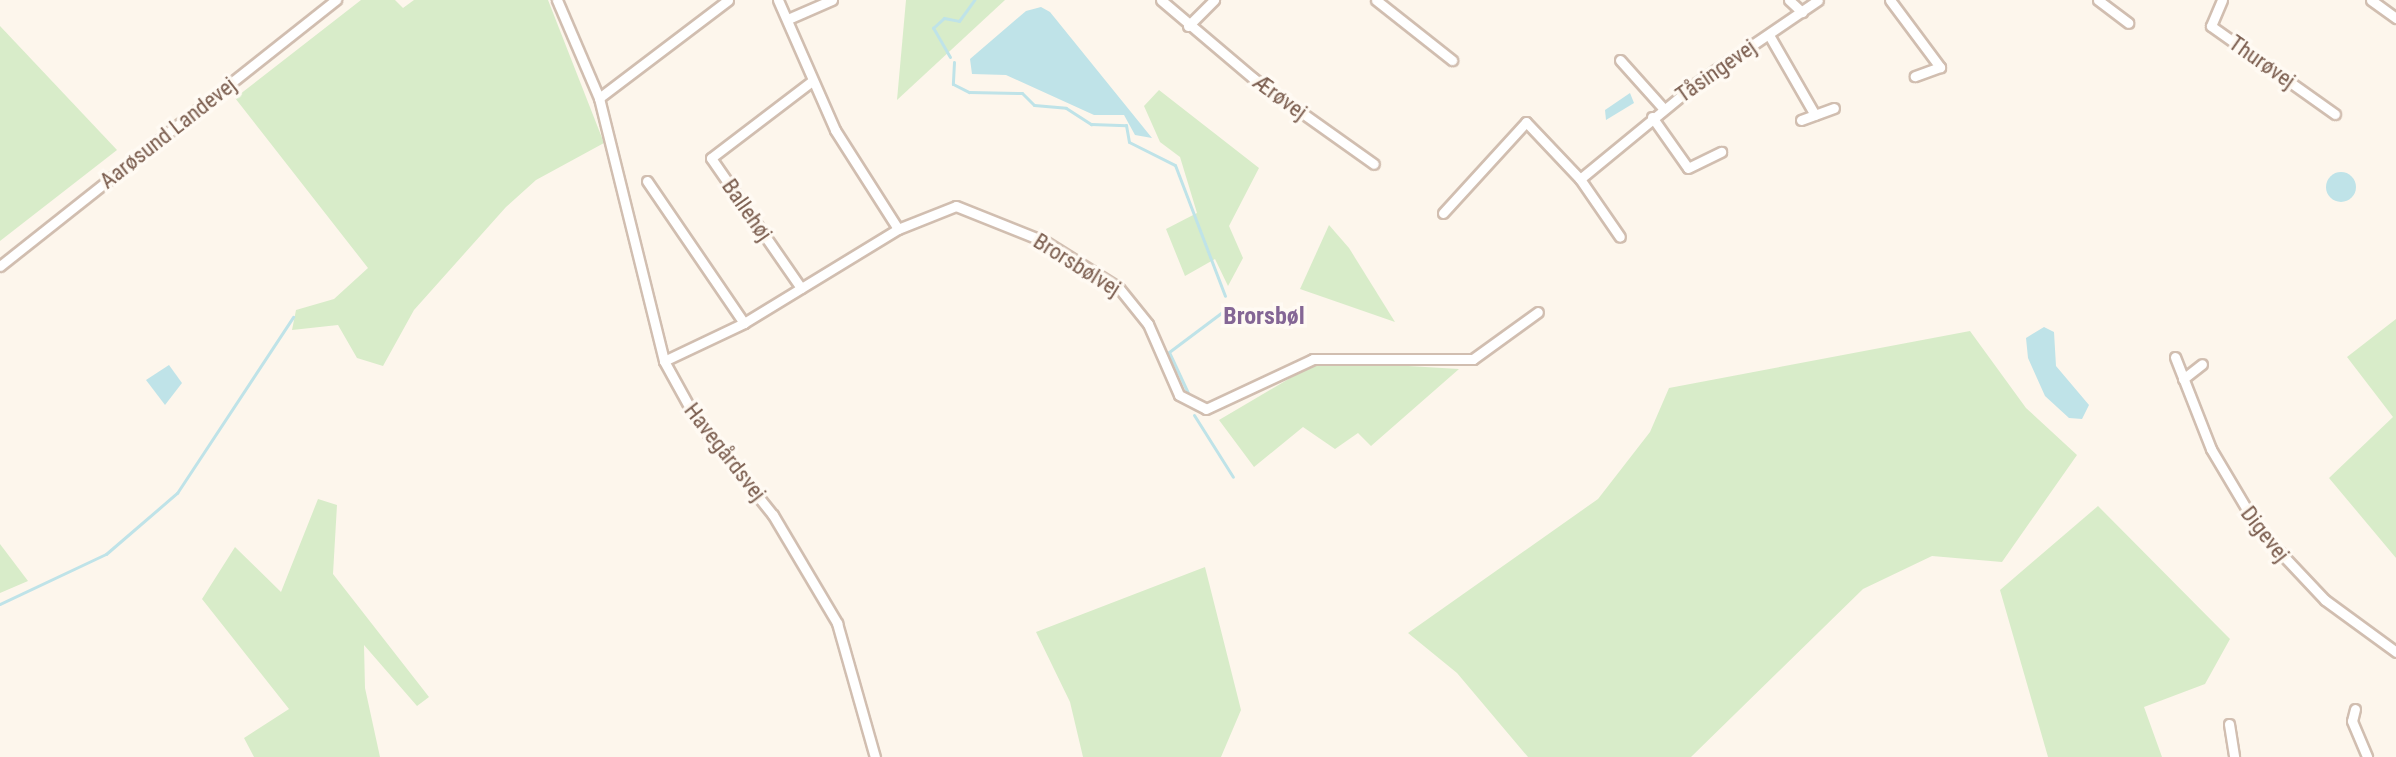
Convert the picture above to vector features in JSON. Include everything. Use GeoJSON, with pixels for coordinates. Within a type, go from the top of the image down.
{"type":"FeatureCollection","features":[{"type":"Feature","properties":{"kind":"street","name":"Aarøsund Landevej"},"geometry":{"type":"LineString","coordinates":[[0,266],[336,0]]}},
{"type":"Feature","properties":{"kind":"street","name":"Havegårdsvej"},"geometry":{"type":"LineString","coordinates":[[557,0],[599,98],[664,361],[696,419],[773,515],[829,608],[875,757]]}},
{"type":"Feature","properties":{"kind":"street"},"geometry":{"type":"LineString","coordinates":[[599,98],[728,0]]}},
{"type":"Feature","properties":{"kind":"street"},"geometry":{"type":"LineString","coordinates":[[778,0],[812,81],[898,229]]}},
{"type":"Feature","properties":{"kind":"street"},"geometry":{"type":"LineString","coordinates":[[788,19],[832,0]]}},
{"type":"Feature","properties":{"kind":"street","name":"Ærøvej"},"geometry":{"type":"LineString","coordinates":[[1161,0],[1188,26],[1374,164]]}},
{"type":"Feature","properties":{"kind":"street"},"geometry":{"type":"LineString","coordinates":[[1188,26],[1214,0]]}},
{"type":"Feature","properties":{"kind":"street"},"geometry":{"type":"LineString","coordinates":[[1376,0],[1452,60]]}},
{"type":"Feature","properties":{"kind":"street"},"geometry":{"type":"LineString","coordinates":[[1789,0],[1802,12]]}},
{"type":"Feature","properties":{"kind":"street","name":"Tåsingevej"},"geometry":{"type":"LineString","coordinates":[[1580,179],[1663,108],[1818,0]]}},
{"type":"Feature","properties":{"kind":"street"},"geometry":{"type":"LineString","coordinates":[[1890,0],[1940,67],[1915,76]]}},
{"type":"Feature","properties":{"kind":"street"},"geometry":{"type":"LineString","coordinates":[[2098,0],[2128,23]]}},
{"type":"Feature","properties":{"kind":"street","name":"Thurøvej"},"geometry":{"type":"LineString","coordinates":[[2222,0],[2211,26],[2335,114]]}},
{"type":"Feature","properties":{"kind":"street"},"geometry":{"type":"LineString","coordinates":[[2371,0],[2396,18]]}},
{"type":"Feature","properties":{"kind":"street","name":"Tåsingevej"},"geometry":{"type":"LineString","coordinates":[[1769,35],[1815,115]]}},
{"type":"Feature","properties":{"kind":"street","name":"Tåsingevej"},"geometry":{"type":"LineString","coordinates":[[1620,60],[1663,108]]}},
{"type":"Feature","properties":{"kind":"street","name":"Ballehøj"},"geometry":{"type":"LineString","coordinates":[[801,288],[711,158],[812,81]]}},
{"type":"Feature","properties":{"kind":"street"},"geometry":{"type":"LineString","coordinates":[[1801,120],[1834,108]]}},
{"type":"Feature","properties":{"kind":"street","name":"Tåsingevej"},"geometry":{"type":"LineString","coordinates":[[1652,117],[1688,168],[1721,152]]}},
{"type":"Feature","properties":{"kind":"street"},"geometry":{"type":"LineString","coordinates":[[1443,213],[1526,122],[1580,179],[1620,237]]}},
{"type":"Feature","properties":{"kind":"street"},"geometry":{"type":"LineString","coordinates":[[647,181],[744,323]]}},
{"type":"Feature","properties":{"kind":"street","name":"Brorsbølvej"},"geometry":{"type":"LineString","coordinates":[[664,361],[744,323],[898,229],[956,206],[1077,259],[1133,301],[1179,395],[1206,409],[1313,359],[1473,359],[1538,312]]}},
{"type":"Feature","properties":{"kind":"street","name":"Digevej"},"geometry":{"type":"LineString","coordinates":[[2175,357],[2222,471],[2259,530],[2325,600],[2396,652]]}},
{"type":"Feature","properties":{"kind":"street"},"geometry":{"type":"LineString","coordinates":[[2183,379],[2202,364]]}},
{"type":"Feature","properties":{"kind":"street"},"geometry":{"type":"LineString","coordinates":[[2355,709],[2352,721],[2367,757]]}},
{"type":"Feature","properties":{"kind":"street"},"geometry":{"type":"LineString","coordinates":[[2229,724],[2234,757]]}},
{"type":"Feature","properties":{"kind":"green space"},"geometry":{"type":"Polygon","coordinates":[[[361,0],[395,0],[403,8],[414,0],[548,0],[604,143],[536,180],[506,207],[414,310],[383,366],[357,358],[338,325],[292,330],[296,310],[334,299],[368,268],[235,98],[361,0]]]}},
{"type":"Feature","properties":{"kind":"green space"},"geometry":{"type":"Polygon","coordinates":[[[906,0],[1005,0],[897,100],[906,0]]]}},
{"type":"Feature","properties":{"kind":"green space"},"geometry":{"type":"Polygon","coordinates":[[[0,26],[117,150],[0,241],[0,26]]]}},
{"type":"Feature","properties":{"kind":"green space"},"geometry":{"type":"Polygon","coordinates":[[[1159,90],[1259,168],[1229,226],[1243,258],[1228,286],[1215,259],[1185,276],[1166,229],[1197,213],[1180,157],[1160,142],[1144,106],[1159,90]]]}},
{"type":"Feature","properties":{"kind":"green space"},"geometry":{"type":"Polygon","coordinates":[[[1329,225],[1349,248],[1395,322],[1300,289],[1329,225]]]}},
{"type":"Feature","properties":{"kind":"green space"},"geometry":{"type":"Polygon","coordinates":[[[2396,319],[2396,558],[2329,478],[2393,417],[2347,357],[2396,319]]]}},
{"type":"Feature","properties":{"kind":"green space"},"geometry":{"type":"Polygon","coordinates":[[[1970,331],[2026,408],[2077,455],[2002,562],[1932,556],[1863,589],[1691,757],[1528,757],[1457,673],[1408,633],[1598,499],[1650,432],[1669,388],[1970,331]]]}},
{"type":"Feature","properties":{"kind":"green space"},"geometry":{"type":"Polygon","coordinates":[[[1341,362],[1459,369],[1371,446],[1358,433],[1335,449],[1303,427],[1254,467],[1219,420],[1314,364],[1341,362]]]}},
{"type":"Feature","properties":{"kind":"green space"},"geometry":{"type":"Polygon","coordinates":[[[318,499],[337,505],[333,574],[429,697],[417,706],[364,645],[365,688],[380,757],[254,757],[244,738],[289,709],[202,599],[235,547],[281,592],[318,499]]]}},
{"type":"Feature","properties":{"kind":"green space"},"geometry":{"type":"Polygon","coordinates":[[[2098,506],[2230,639],[2205,684],[2144,707],[2162,757],[2048,757],[2000,590],[2098,506]]]}},
{"type":"Feature","properties":{"kind":"green space"},"geometry":{"type":"Polygon","coordinates":[[[0,544],[28,581],[0,593],[0,544]]]}},
{"type":"Feature","properties":{"kind":"green space"},"geometry":{"type":"Polygon","coordinates":[[[1205,567],[1241,710],[1221,757],[1083,757],[1070,702],[1036,632],[1205,567]]]}},
{"type":"Feature","properties":{"kind":"water"},"geometry":{"type":"Polygon","coordinates":[[[1041,7],[1050,12],[1152,138],[1135,135],[1124,115],[1094,115],[1006,75],[972,74],[970,59],[1026,11],[1041,7]]]}},
{"type":"Feature","properties":{"kind":"water"},"geometry":{"type":"Polygon","coordinates":[[[1630,93],[1634,103],[1606,120],[1605,110],[1630,93]]]}},
{"type":"Feature","properties":{"kind":"water"},"geometry":{"type":"Polygon","coordinates":[[[2341,172],[2347,173],[2355,181],[2355,193],[2347,201],[2341,202],[2335,201],[2327,193],[2326,187],[2327,181],[2335,173],[2341,172]]]}},
{"type":"Feature","properties":{"kind":"water"},"geometry":{"type":"Polygon","coordinates":[[[2044,327],[2054,332],[2056,366],[2089,405],[2082,419],[2069,418],[2045,396],[2028,358],[2026,338],[2044,327]]]}},
{"type":"Feature","properties":{"kind":"water"},"geometry":{"type":"Polygon","coordinates":[[[169,365],[182,383],[165,405],[146,380],[169,365]]]}},
{"type":"Feature","properties":{"kind":"waterway"},"geometry":{"type":"LineString","coordinates":[[950,57],[933,28],[944,18],[959,21],[974,0]]}},
{"type":"Feature","properties":{"kind":"waterway"},"geometry":{"type":"LineString","coordinates":[[954,62],[953,84],[969,92],[1022,93],[1034,105],[1066,108],[1091,124],[1126,125],[1129,142],[1175,165],[1225,296]]}},
{"type":"Feature","properties":{"kind":"waterway"},"geometry":{"type":"LineString","coordinates":[[1188,393],[1169,352],[1225,310]]}},
{"type":"Feature","properties":{"kind":"waterway"},"geometry":{"type":"LineString","coordinates":[[0,604],[106,554],[177,493],[293,317]]}},
{"type":"Feature","properties":{"kind":"waterway"},"geometry":{"type":"LineString","coordinates":[[1194,415],[1233,477]]}},
{"type":"Feature","properties":{"kind":"district","name":"Brorsbøl"},"geometry":{"type":"Point","coordinates":[1264,317]}}]}
